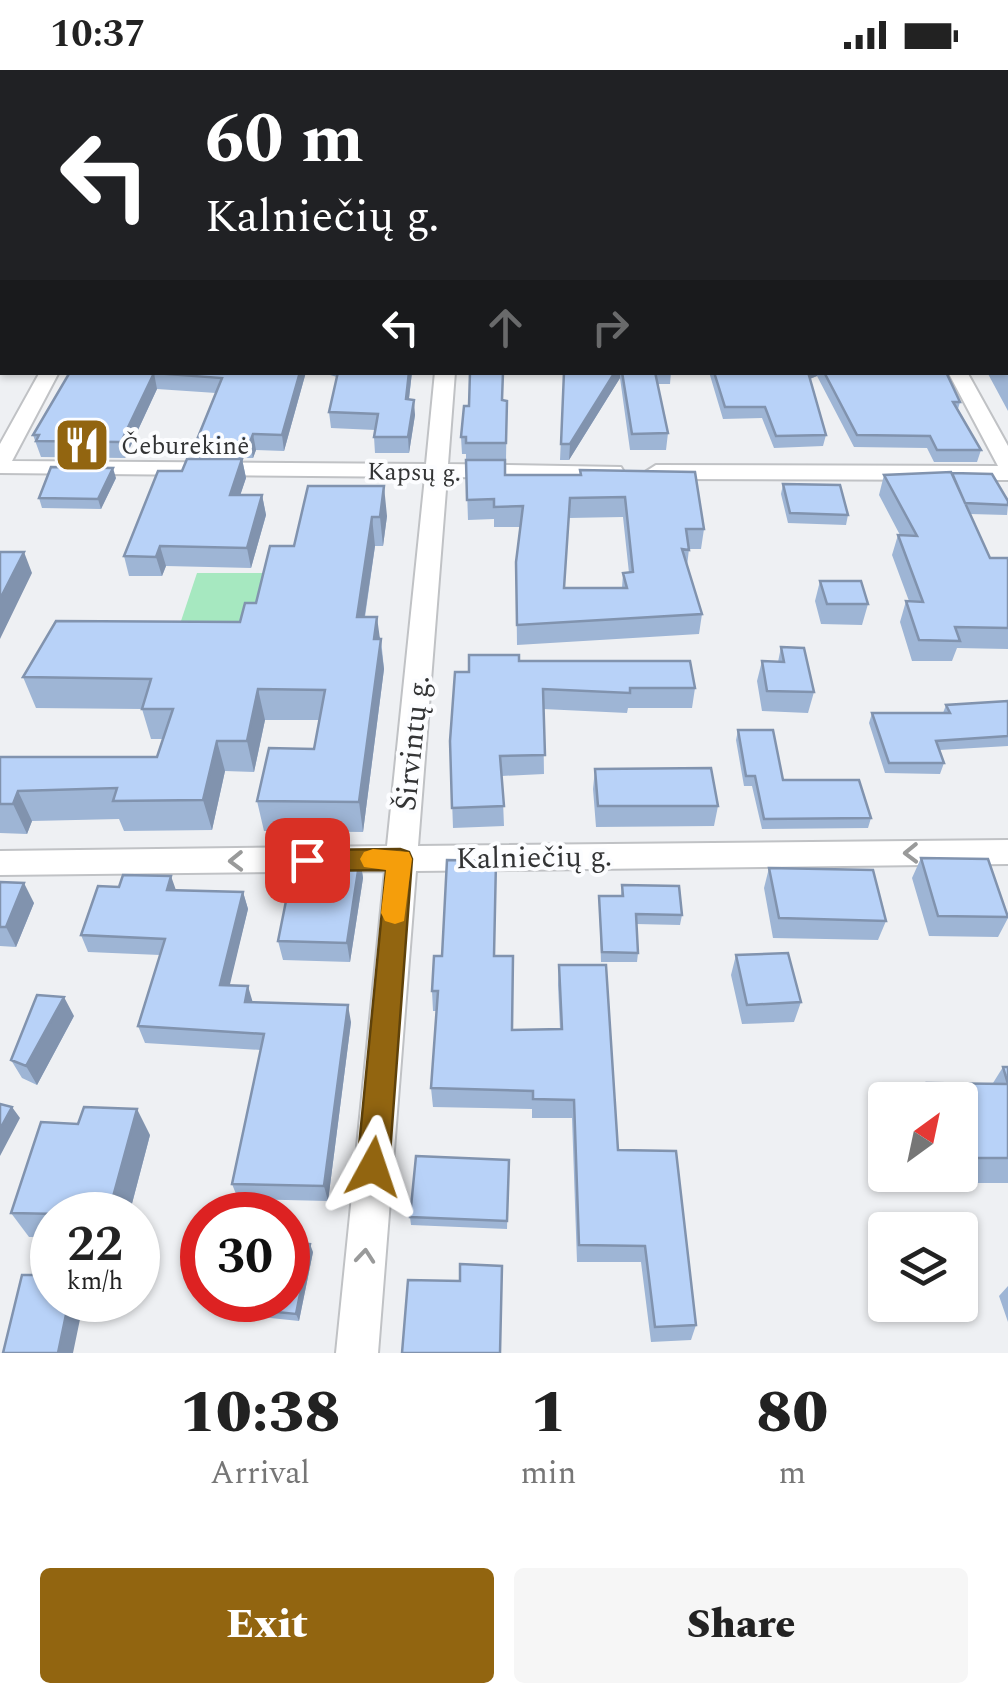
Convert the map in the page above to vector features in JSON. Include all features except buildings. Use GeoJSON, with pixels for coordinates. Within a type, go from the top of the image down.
{"type":"FeatureCollection","features":[{"type":"Feature","properties":{"kind":"street"},"geometry":{"type":"LineString","coordinates":[[0,465],[48,375]]}},
{"type":"Feature","properties":{"kind":"street","name":"Širvintų g."},"geometry":{"type":"LineString","coordinates":[[356,1353],[445,375]]}},
{"type":"Feature","properties":{"kind":"street"},"geometry":{"type":"LineString","coordinates":[[959,375],[1008,465]]}},
{"type":"Feature","properties":{"kind":"street","name":"Kapsų g."},"geometry":{"type":"LineString","coordinates":[[0,465],[436,472],[1008,473]]}},
{"type":"Feature","properties":{"kind":"street","name":"Kalniečių g."},"geometry":{"type":"LineString","coordinates":[[0,863],[1008,852]]}},
{"type":"Feature","properties":{"kind":"green space"},"geometry":{"type":"Polygon","coordinates":[[[197,573],[263,573],[245,643],[174,642],[197,573]]]}},
{"type":"Feature","properties":{"kind":"slow traffic"},"geometry":{"type":"LineString","coordinates":[[373,859],[400,859],[395,913]]}},
{"type":"Feature","properties":{"kind":"place","name":"Čeburekinė"},"geometry":{"type":"Point","coordinates":[82,445]}},
{"type":"Feature","properties":{"kind":"route"},"geometry":{"type":"LineString","coordinates":[[307,860],[400,859],[373,1167]]}}]}
